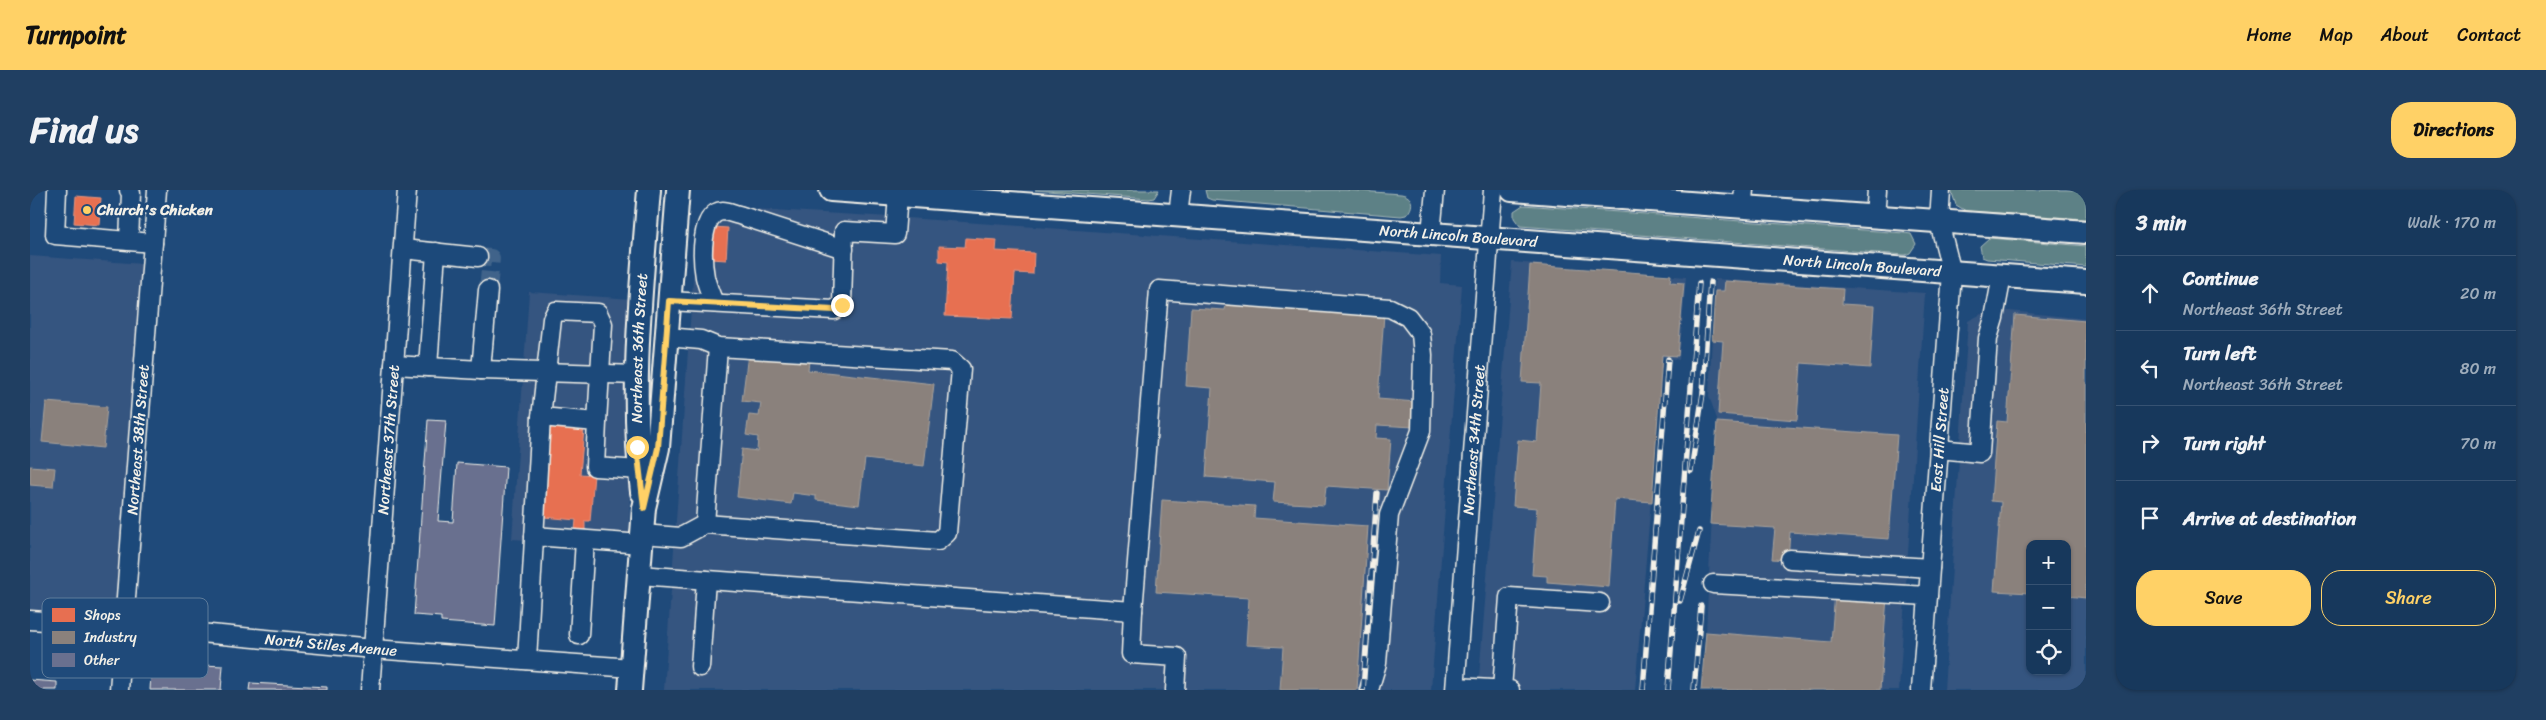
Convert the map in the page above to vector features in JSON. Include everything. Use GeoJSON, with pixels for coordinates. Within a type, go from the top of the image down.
{"type":"FeatureCollection","features":[{"type":"Feature","properties":{"kind":"main road","name":"Northeast 36th Street"},"geometry":{"type":"LineString","coordinates":[[644,508],[637,447],[638,375],[639,316],[649,190]]}},
{"type":"Feature","properties":{"kind":"main road","name":"Northeast 36th Street"},"geometry":{"type":"LineString","coordinates":[[630,690],[644,508],[658,448],[678,190]]}},
{"type":"Feature","properties":{"kind":"main road","name":"North Lincoln Boulevard"},"geometry":{"type":"LineString","coordinates":[[831,190],[898,195],[922,193],[1178,215],[2086,282]]}},
{"type":"Feature","properties":{"kind":"main road"},"geometry":{"type":"LineString","coordinates":[[1512,190],[1743,199],[1875,217],[2086,232]]}},
{"type":"Feature","properties":{"kind":"street"},"geometry":{"type":"LineString","coordinates":[[57,190],[55,235],[153,243]]}},
{"type":"Feature","properties":{"kind":"street","name":"Northeast 37th Street"},"geometry":{"type":"LineString","coordinates":[[370,690],[407,190]]}},
{"type":"Feature","properties":{"kind":"street"},"geometry":{"type":"LineString","coordinates":[[1178,215],[1181,190]]}},
{"type":"Feature","properties":{"kind":"street"},"geometry":{"type":"LineString","coordinates":[[1431,234],[1435,190]]}},
{"type":"Feature","properties":{"kind":"street","name":"Northeast 34th Street"},"geometry":{"type":"LineString","coordinates":[[1456,689],[1493,190]]}},
{"type":"Feature","properties":{"kind":"street"},"geometry":{"type":"LineString","coordinates":[[1875,217],[1877,190]]}},
{"type":"Feature","properties":{"kind":"street","name":"East Hill Street"},"geometry":{"type":"LineString","coordinates":[[1921,690],[1952,273],[1938,222],[1941,190]]}},
{"type":"Feature","properties":{"kind":"street"},"geometry":{"type":"LineString","coordinates":[[128,241],[130,191],[157,193]]}},
{"type":"Feature","properties":{"kind":"street","name":"Northeast 38th Street"},"geometry":{"type":"LineString","coordinates":[[127,598],[157,193]]}},
{"type":"Feature","properties":{"kind":"street"},"geometry":{"type":"LineString","coordinates":[[669,301],[834,310],[842,305],[844,231],[895,234],[898,195]]}},
{"type":"Feature","properties":{"kind":"street"},"geometry":{"type":"LineString","coordinates":[[714,304],[705,278],[703,254],[705,229],[710,218],[722,211],[739,214],[844,249]]}},
{"type":"Feature","properties":{"kind":"street"},"geometry":{"type":"LineString","coordinates":[[403,249],[478,256]]}},
{"type":"Feature","properties":{"kind":"street"},"geometry":{"type":"LineString","coordinates":[[428,367],[436,252]]}},
{"type":"Feature","properties":{"kind":"street"},"geometry":{"type":"LineString","coordinates":[[1939,449],[1980,453],[1988,338],[2002,276]]}},
{"type":"Feature","properties":{"kind":"street"},"geometry":{"type":"LineString","coordinates":[[481,370],[488,290]]}},
{"type":"Feature","properties":{"kind":"street"},"geometry":{"type":"LineString","coordinates":[[1175,690],[1177,657],[1130,654],[1159,290],[1390,308],[1408,317],[1421,334],[1423,355],[1421,431],[1389,515],[1377,663],[1369,690]]}},
{"type":"Feature","properties":{"kind":"street"},"geometry":{"type":"LineString","coordinates":[[527,660],[541,417],[552,319],[556,311],[598,312],[603,324],[595,467],[640,470]]}},
{"type":"Feature","properties":{"kind":"street"},"geometry":{"type":"LineString","coordinates":[[534,536],[585,540],[680,537],[705,524],[938,541],[947,534],[961,369],[952,361],[718,347],[701,340],[667,337]]}},
{"type":"Feature","properties":{"kind":"street"},"geometry":{"type":"LineString","coordinates":[[705,524],[718,347]]}},
{"type":"Feature","properties":{"kind":"street"},"geometry":{"type":"LineString","coordinates":[[394,365],[638,375]]}},
{"type":"Feature","properties":{"kind":"street"},"geometry":{"type":"LineString","coordinates":[[541,417],[597,422]]}},
{"type":"Feature","properties":{"kind":"street"},"geometry":{"type":"LineString","coordinates":[[579,634],[585,540]]}},
{"type":"Feature","properties":{"kind":"street"},"geometry":{"type":"LineString","coordinates":[[1790,560],[1930,568]]}},
{"type":"Feature","properties":{"kind":"street"},"geometry":{"type":"LineString","coordinates":[[639,575],[1133,611]]}},
{"type":"Feature","properties":{"kind":"street"},"geometry":{"type":"LineString","coordinates":[[700,667],[706,580]]}},
{"type":"Feature","properties":{"kind":"street"},"geometry":{"type":"LineString","coordinates":[[1713,584],[1928,596]]}},
{"type":"Feature","properties":{"kind":"street"},"geometry":{"type":"LineString","coordinates":[[1502,690],[1509,597],[1600,604]]}},
{"type":"Feature","properties":{"kind":"street","name":"North Stiles Avenue"},"geometry":{"type":"LineString","coordinates":[[208,634],[373,650],[632,668]]}},
{"type":"Feature","properties":{"kind":"street"},"geometry":{"type":"LineString","coordinates":[[1456,689],[1510,690]]}},
{"type":"Feature","properties":{"kind":"shaded area"},"geometry":{"type":"Polygon","coordinates":[[[720,207],[907,218],[1441,256],[1440,283],[1462,285],[1431,690],[664,690],[697,224],[708,210],[720,207]]]}},
{"type":"Feature","properties":{"kind":"shaded area"},"geometry":{"type":"Polygon","coordinates":[[[30,256],[144,264],[120,598],[42,598],[42,615],[30,614],[30,256]]]}},
{"type":"Feature","properties":{"kind":"shaded area"},"geometry":{"type":"Polygon","coordinates":[[[1512,262],[1686,277],[1679,360],[1663,357],[1635,690],[1478,690],[1512,262]]]}},
{"type":"Feature","properties":{"kind":"shaded area"},"geometry":{"type":"Polygon","coordinates":[[[1715,279],[1925,293],[1899,690],[1703,690],[1717,419],[1709,396],[1715,279]]]}},
{"type":"Feature","properties":{"kind":"shaded area"},"geometry":{"type":"Polygon","coordinates":[[[529,292],[633,299],[629,547],[512,539],[529,292]]]}},
{"type":"Feature","properties":{"kind":"shaded area"},"geometry":{"type":"Polygon","coordinates":[[[1991,309],[2086,319],[2086,690],[1944,690],[1968,321],[1991,309]]]}},
{"type":"Feature","properties":{"kind":"green space"},"geometry":{"type":"Polygon","coordinates":[[[1035,190],[1159,190],[1154,198],[1149,199],[1035,190]]]}},
{"type":"Feature","properties":{"kind":"green space"},"geometry":{"type":"Polygon","coordinates":[[[1205,190],[1344,190],[1401,194],[1410,199],[1412,205],[1406,215],[1401,216],[1212,200],[1207,198],[1205,190]]]}},
{"type":"Feature","properties":{"kind":"green space"},"geometry":{"type":"Polygon","coordinates":[[[1951,190],[2086,190],[2086,219],[1966,211],[1956,205],[1951,190]]]}},
{"type":"Feature","properties":{"kind":"green space"},"geometry":{"type":"Polygon","coordinates":[[[1523,205],[1904,233],[1911,234],[1916,244],[1910,253],[1905,255],[1520,226],[1514,218],[1514,211],[1523,205]]]}},
{"type":"Feature","properties":{"kind":"green space"},"geometry":{"type":"Polygon","coordinates":[[[1989,238],[2086,246],[2086,267],[1987,259],[1982,257],[1980,246],[1989,238]]]}},
{"type":"Feature","properties":{"kind":"building: Shops","name":"Church's Chicken"},"geometry":{"type":"Polygon","coordinates":[[[76,196],[101,198],[99,225],[74,223],[76,196]]]}},
{"type":"Feature","properties":{"kind":"building: Shops"},"geometry":{"type":"Polygon","coordinates":[[[713,227],[728,228],[726,260],[711,259],[713,227]]]}},
{"type":"Feature","properties":{"kind":"building: Shops"},"geometry":{"type":"Polygon","coordinates":[[[966,238],[997,240],[996,251],[1034,253],[1033,274],[1015,273],[1012,319],[945,316],[948,262],[939,261],[939,246],[965,247],[966,238]]]}},
{"type":"Feature","properties":{"kind":"building: Shops"},"geometry":{"type":"Polygon","coordinates":[[[551,426],[584,429],[580,474],[594,475],[590,521],[585,521],[585,531],[575,530],[576,520],[544,517],[551,426]]]}},
{"type":"Feature","properties":{"kind":"building: Industry"},"geometry":{"type":"Polygon","coordinates":[[[1530,265],[1671,275],[1670,282],[1684,283],[1678,356],[1662,355],[1652,502],[1615,499],[1609,587],[1547,582],[1547,576],[1532,575],[1537,508],[1513,506],[1518,440],[1537,442],[1541,383],[1522,382],[1530,265]]]}},
{"type":"Feature","properties":{"kind":"building: Industry"},"geometry":{"type":"Polygon","coordinates":[[[1725,281],[1843,289],[1842,304],[1874,306],[1870,368],[1801,363],[1797,420],[1718,414],[1723,341],[1712,340],[1715,291],[1724,291],[1725,281]]]}},
{"type":"Feature","properties":{"kind":"building: Industry"},"geometry":{"type":"Polygon","coordinates":[[[1226,304],[1384,314],[1378,399],[1416,402],[1414,427],[1377,425],[1376,438],[1391,439],[1387,490],[1326,486],[1324,505],[1273,502],[1275,482],[1206,477],[1212,388],[1186,386],[1191,308],[1225,310],[1226,304]]]}},
{"type":"Feature","properties":{"kind":"building: Industry"},"geometry":{"type":"Polygon","coordinates":[[[2015,315],[2086,321],[2086,598],[2071,596],[2071,540],[2026,540],[2026,593],[1994,591],[2001,502],[1991,501],[1997,421],[2007,422],[2015,315]]]}},
{"type":"Feature","properties":{"kind":"building: Industry"},"geometry":{"type":"Polygon","coordinates":[[[748,354],[809,361],[808,370],[934,384],[924,466],[865,459],[859,505],[816,500],[816,496],[793,493],[791,504],[737,497],[742,449],[757,451],[758,437],[746,435],[749,415],[759,416],[761,403],[742,401],[748,354]]]}},
{"type":"Feature","properties":{"kind":"building: Industry"},"geometry":{"type":"Polygon","coordinates":[[[46,402],[107,407],[103,448],[42,442],[46,402]]]}},
{"type":"Feature","properties":{"kind":"building: Industry"},"geometry":{"type":"Polygon","coordinates":[[[1717,422],[1897,435],[1889,539],[1790,532],[1788,560],[1772,559],[1775,528],[1710,524],[1717,422]]]}},
{"type":"Feature","properties":{"kind":"building: Industry"},"geometry":{"type":"Polygon","coordinates":[[[30,466],[55,468],[53,487],[30,485],[30,466]]]}},
{"type":"Feature","properties":{"kind":"building: Industry"},"geometry":{"type":"Polygon","coordinates":[[[1162,500],[1255,506],[1254,518],[1368,526],[1357,690],[1280,690],[1283,647],[1246,645],[1249,598],[1156,592],[1162,500]]]}},
{"type":"Feature","properties":{"kind":"building: Industry"},"geometry":{"type":"Polygon","coordinates":[[[1835,593],[1887,597],[1880,690],[1701,690],[1706,632],[1831,642],[1835,593]]]}},
{"type":"Feature","properties":{"kind":"building: Other"},"geometry":{"type":"Polygon","coordinates":[[[428,420],[446,421],[438,521],[453,522],[457,463],[506,467],[495,626],[441,622],[441,617],[414,615],[428,420]]]}},
{"type":"Feature","properties":{"kind":"building: Other"},"geometry":{"type":"Polygon","coordinates":[[[208,665],[223,666],[221,690],[150,690],[151,678],[208,678],[208,665]]]}},
{"type":"Feature","properties":{"kind":"building: Other"},"geometry":{"type":"Polygon","coordinates":[[[30,680],[57,682],[57,690],[30,690],[30,680]]]}},
{"type":"Feature","properties":{"kind":"building: Other"},"geometry":{"type":"Polygon","coordinates":[[[250,683],[327,687],[327,690],[249,690],[250,683]]]}},
{"type":"Feature","properties":{"kind":"tunnel"},"geometry":{"type":"LineString","coordinates":[[478,257],[491,258],[488,290]]}},
{"type":"Feature","properties":{"kind":"railway"},"geometry":{"type":"LineString","coordinates":[[1691,471],[1703,393],[1710,282]]}},
{"type":"Feature","properties":{"kind":"railway"},"geometry":{"type":"LineString","coordinates":[[1668,690],[1699,283]]}},
{"type":"Feature","properties":{"kind":"railway"},"geometry":{"type":"LineString","coordinates":[[1643,690],[1668,359]]}},
{"type":"Feature","properties":{"kind":"railway"},"geometry":{"type":"LineString","coordinates":[[1363,690],[1377,493]]}},
{"type":"Feature","properties":{"kind":"railway"},"geometry":{"type":"LineString","coordinates":[[1680,601],[1699,531]]}},
{"type":"Feature","properties":{"kind":"railway"},"geometry":{"type":"LineString","coordinates":[[1694,690],[1701,606]]}},
{"type":"Feature","properties":{"kind":"place","name":"Church's Chicken"},"geometry":{"type":"Point","coordinates":[87,210]}},
{"type":"Feature","properties":{"kind":"route"},"geometry":{"type":"LineString","coordinates":[[637,447],[644,508],[658,448],[669,301],[834,310],[842,305]]}}]}
